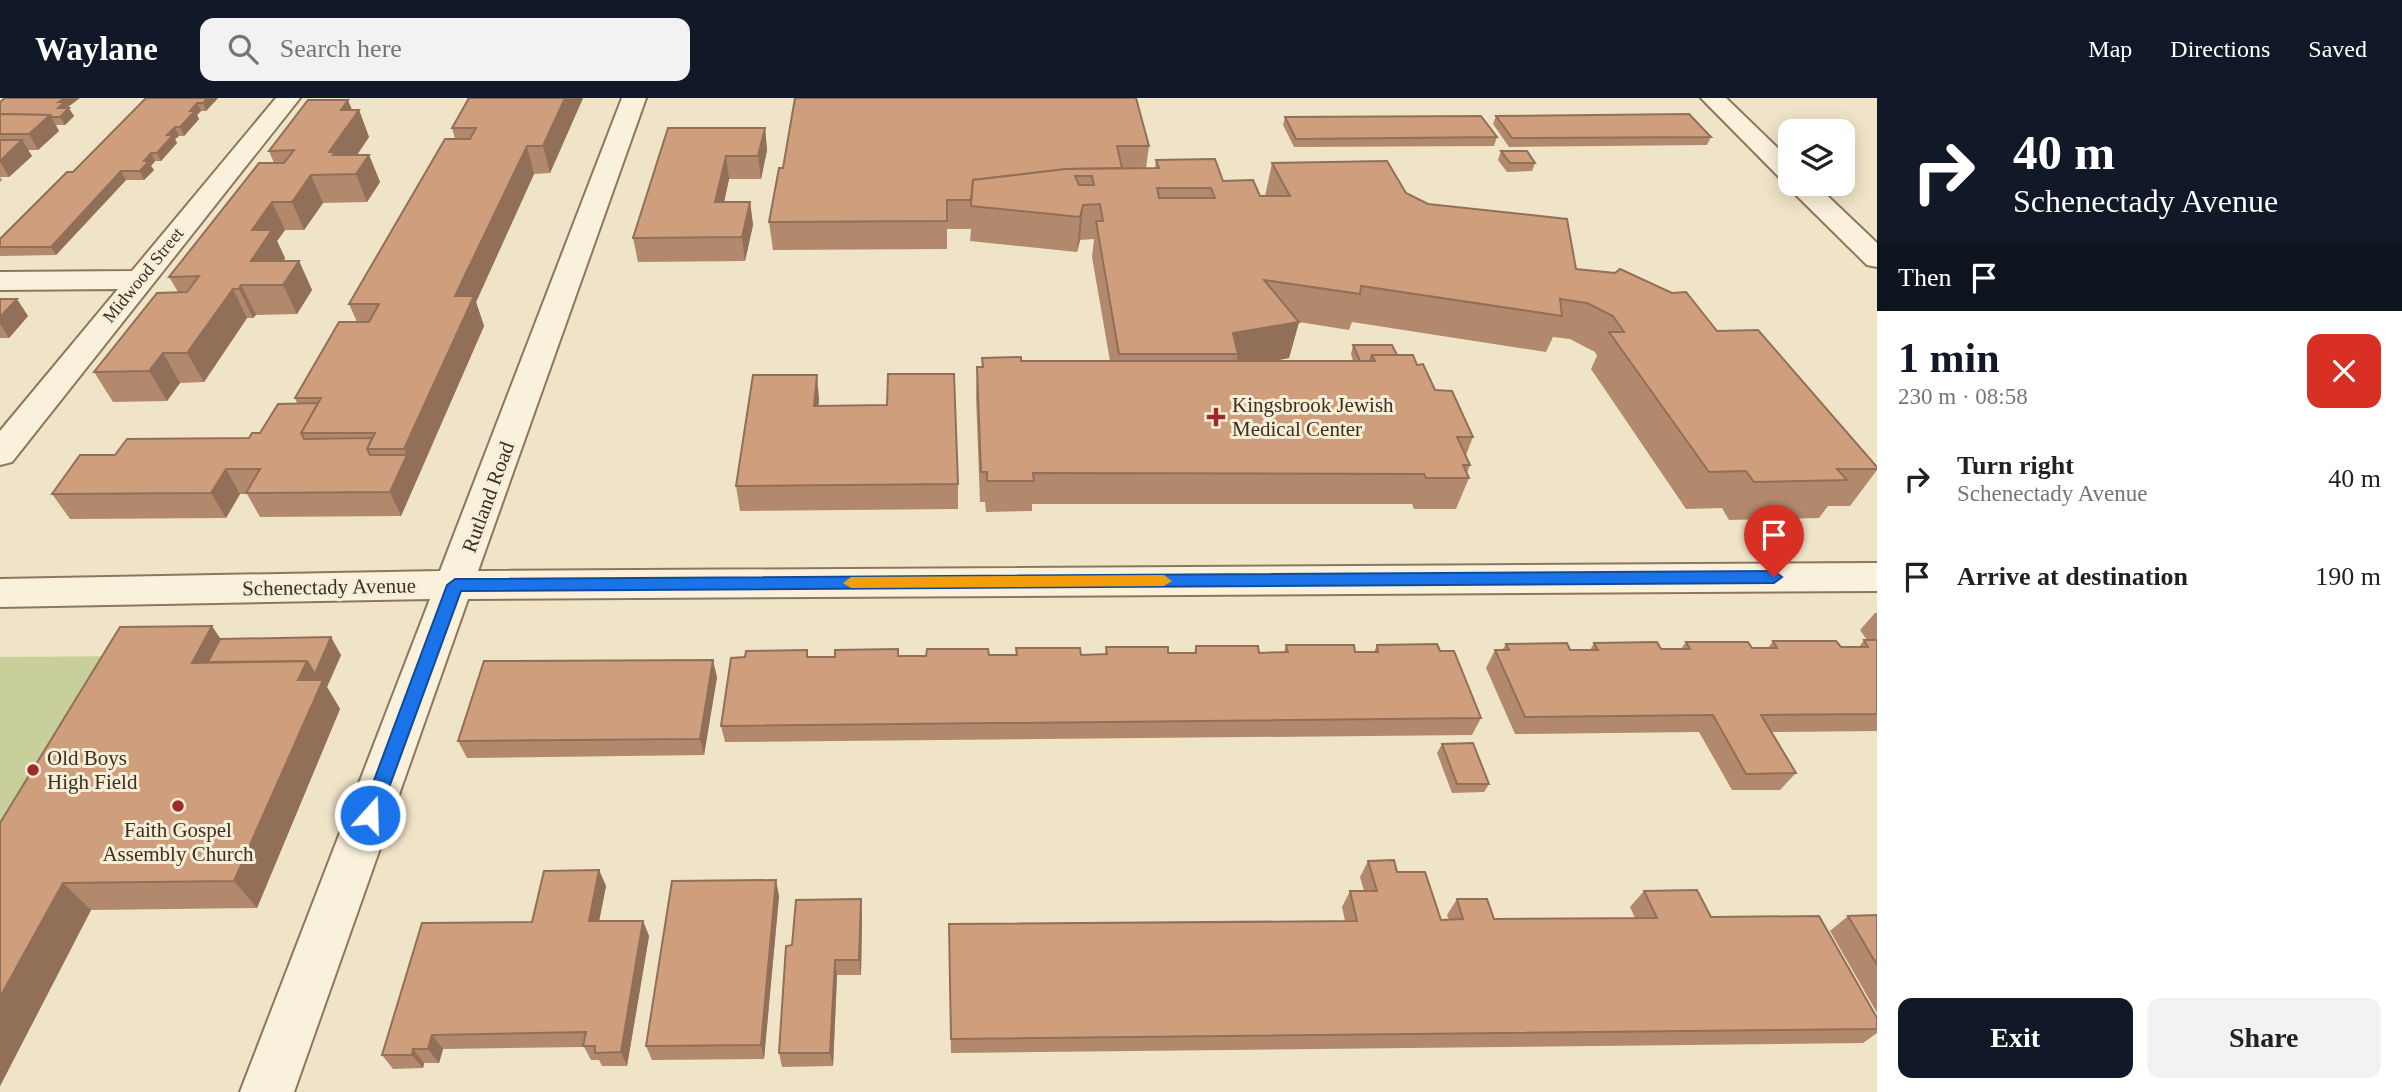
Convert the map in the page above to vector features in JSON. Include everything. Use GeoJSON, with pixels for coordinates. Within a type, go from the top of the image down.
{"type":"FeatureCollection","features":[{"type":"Feature","properties":{"kind":"street","name":"Midwood Street"},"geometry":{"type":"LineString","coordinates":[[0,454],[288,98]]}},
{"type":"Feature","properties":{"kind":"street","name":"Rutland Road"},"geometry":{"type":"LineString","coordinates":[[267,1092],[634,98]]}},
{"type":"Feature","properties":{"kind":"street"},"geometry":{"type":"LineString","coordinates":[[1713,98],[1778,162]]}},
{"type":"Feature","properties":{"kind":"street"},"geometry":{"type":"LineString","coordinates":[[1812,196],[1877,259]]}},
{"type":"Feature","properties":{"kind":"street"},"geometry":{"type":"LineString","coordinates":[[0,281],[138,281]]}},
{"type":"Feature","properties":{"kind":"street","name":"Schenectady Avenue"},"geometry":{"type":"LineString","coordinates":[[0,593],[455,585],[1877,577]]}},
{"type":"Feature","properties":{"kind":"green space","name":"Old Boys High Field"},"geometry":{"type":"Polygon","coordinates":[[[133,656],[0,884],[0,657],[133,656]]]}},
{"type":"Feature","properties":{"kind":"building"},"geometry":{"type":"Polygon","coordinates":[[[5,98],[65,98],[59,102],[65,102],[58,108],[69,108],[60,117],[0,114],[0,102],[5,98]]]}},
{"type":"Feature","properties":{"kind":"building"},"geometry":{"type":"Polygon","coordinates":[[[146,98],[207,98],[203,103],[197,103],[190,111],[195,111],[180,127],[175,127],[167,135],[173,135],[157,153],[151,153],[144,161],[149,161],[140,171],[121,171],[51,247],[0,247],[0,239],[67,172],[73,172],[146,98]]]}},
{"type":"Feature","properties":{"kind":"building"},"geometry":{"type":"Polygon","coordinates":[[[469,98],[565,98],[543,146],[527,146],[455,296],[474,296],[404,449],[367,449],[375,433],[301,433],[321,398],[295,398],[339,322],[369,322],[379,304],[349,304],[445,139],[470,139],[476,128],[452,128],[469,98]]]}},
{"type":"Feature","properties":{"kind":"building"},"geometry":{"type":"Polygon","coordinates":[[[795,98],[1136,98],[1149,146],[1117,146],[1122,168],[1066,169],[973,180],[971,200],[947,200],[947,221],[769,222],[779,168],[783,168],[795,98]]]}},
{"type":"Feature","properties":{"kind":"building"},"geometry":{"type":"Polygon","coordinates":[[[308,100],[348,100],[341,110],[359,110],[329,152],[335,152],[333,155],[369,155],[356,174],[311,175],[292,202],[272,202],[252,230],[272,230],[251,261],[299,261],[283,285],[241,285],[239,289],[233,289],[187,353],[163,353],[149,371],[94,372],[157,293],[187,292],[199,276],[169,277],[259,163],[284,163],[294,150],[269,151],[308,100]]]}},
{"type":"Feature","properties":{"kind":"building"},"geometry":{"type":"Polygon","coordinates":[[[0,114],[50,115],[29,134],[0,134],[0,114]]]}},
{"type":"Feature","properties":{"kind":"building"},"geometry":{"type":"Polygon","coordinates":[[[1689,114],[1711,137],[1512,138],[1496,116],[1689,114]]]}},
{"type":"Feature","properties":{"kind":"building"},"geometry":{"type":"Polygon","coordinates":[[[1481,116],[1497,137],[1296,139],[1285,117],[1481,116]]]}},
{"type":"Feature","properties":{"kind":"building"},"geometry":{"type":"Polygon","coordinates":[[[668,128],[765,128],[758,156],[726,156],[715,202],[750,202],[742,237],[633,238],[668,128]]]}},
{"type":"Feature","properties":{"kind":"building"},"geometry":{"type":"Polygon","coordinates":[[[0,140],[22,140],[0,161],[0,140]]]}},
{"type":"Feature","properties":{"kind":"building"},"geometry":{"type":"Polygon","coordinates":[[[1501,151],[1527,151],[1535,163],[1510,163],[1501,151]]]}},
{"type":"Feature","properties":{"kind":"building"},"geometry":{"type":"Polygon","coordinates":[[[1215,159],[1223,181],[1253,180],[1260,196],[1290,196],[1272,163],[1387,161],[1406,193],[1428,204],[1567,219],[1576,269],[1615,273],[1620,269],[1672,293],[1686,292],[1717,331],[1758,330],[1877,469],[1837,469],[1847,480],[1754,482],[1746,471],[1709,472],[1609,332],[1624,332],[1613,316],[1587,303],[1560,299],[1562,316],[1361,286],[1360,294],[1264,280],[1299,322],[1233,333],[1238,354],[1119,354],[1096,221],[1103,221],[1100,204],[1083,205],[1080,217],[971,206],[973,180],[1066,169],[1159,168],[1156,160],[1215,159]],[[1075,176],[1079,185],[1094,185],[1092,176],[1075,176]],[[1157,188],[1159,198],[1215,198],[1211,188],[1157,188]]]}},
{"type":"Feature","properties":{"kind":"building"},"geometry":{"type":"Polygon","coordinates":[[[0,299],[17,299],[0,317],[0,299]]]}},
{"type":"Feature","properties":{"kind":"building"},"geometry":{"type":"Polygon","coordinates":[[[1353,345],[1392,345],[1397,355],[1372,355],[1370,361],[1360,361],[1353,345]]]}},
{"type":"Feature","properties":{"kind":"building"},"geometry":{"type":"Polygon","coordinates":[[[1372,355],[1413,355],[1417,365],[1423,364],[1435,390],[1452,391],[1473,437],[1457,437],[1470,465],[1463,465],[1469,478],[1426,478],[1424,474],[1033,473],[1034,481],[987,481],[987,472],[981,472],[977,367],[983,367],[982,358],[1021,357],[1021,361],[1375,361],[1372,355]]]}},
{"type":"Feature","properties":{"kind":"building"},"geometry":{"type":"Polygon","coordinates":[[[888,374],[954,374],[958,484],[736,486],[753,375],[817,375],[814,406],[887,405],[888,374]]]}},
{"type":"Feature","properties":{"kind":"building"},"geometry":{"type":"Polygon","coordinates":[[[318,403],[301,433],[304,439],[372,438],[367,449],[370,455],[407,455],[390,492],[246,493],[260,469],[226,469],[211,493],[52,494],[80,455],[115,455],[127,439],[249,438],[252,433],[260,433],[278,404],[318,403]]]}},
{"type":"Feature","properties":{"kind":"building","name":"Faith Gospel Assembly Church"},"geometry":{"type":"Polygon","coordinates":[[[212,626],[192,663],[307,661],[298,680],[323,680],[234,881],[63,883],[0,997],[0,823],[120,627],[212,626]]]}},
{"type":"Feature","properties":{"kind":"building"},"geometry":{"type":"Polygon","coordinates":[[[331,637],[315,674],[307,661],[208,662],[220,639],[331,637]]]}},
{"type":"Feature","properties":{"kind":"building"},"geometry":{"type":"Polygon","coordinates":[[[1864,640],[1877,640],[1877,714],[1761,715],[1796,773],[1746,774],[1713,715],[1525,717],[1495,650],[1509,650],[1506,644],[1567,643],[1570,650],[1598,650],[1594,643],[1657,642],[1661,649],[1690,649],[1686,642],[1748,642],[1752,648],[1777,648],[1773,641],[1836,641],[1841,647],[1868,647],[1864,640]]]}},
{"type":"Feature","properties":{"kind":"building"},"geometry":{"type":"Polygon","coordinates":[[[1437,644],[1440,651],[1454,651],[1481,718],[721,726],[731,658],[745,657],[746,651],[807,650],[807,657],[835,657],[835,650],[898,649],[898,656],[926,656],[927,649],[988,649],[989,655],[1017,655],[1016,648],[1080,648],[1081,655],[1107,654],[1106,647],[1168,647],[1168,653],[1196,653],[1196,646],[1258,646],[1259,653],[1288,652],[1286,645],[1354,645],[1355,652],[1378,652],[1377,645],[1437,644]]]}},
{"type":"Feature","properties":{"kind":"building"},"geometry":{"type":"Polygon","coordinates":[[[713,660],[700,739],[458,741],[484,661],[713,660]]]}},
{"type":"Feature","properties":{"kind":"building"},"geometry":{"type":"Polygon","coordinates":[[[1473,743],[1489,784],[1457,784],[1442,744],[1473,743]]]}},
{"type":"Feature","properties":{"kind":"building"},"geometry":{"type":"Polygon","coordinates":[[[1394,860],[1397,872],[1425,872],[1441,920],[1463,919],[1457,899],[1487,899],[1494,919],[1657,918],[1644,891],[1697,890],[1711,917],[1819,916],[1877,1018],[1877,1029],[951,1039],[949,924],[1357,921],[1350,891],[1377,891],[1368,861],[1394,860]]]}},
{"type":"Feature","properties":{"kind":"building"},"geometry":{"type":"Polygon","coordinates":[[[599,870],[589,921],[643,921],[621,1052],[595,1053],[595,1046],[583,1046],[586,1032],[432,1035],[428,1049],[413,1049],[412,1055],[382,1055],[422,923],[532,922],[544,871],[599,870]]]}},
{"type":"Feature","properties":{"kind":"building"},"geometry":{"type":"Polygon","coordinates":[[[776,880],[761,1045],[646,1046],[672,881],[776,880]]]}},
{"type":"Feature","properties":{"kind":"building"},"geometry":{"type":"Polygon","coordinates":[[[861,899],[859,960],[835,960],[830,1053],[779,1053],[786,946],[792,945],[796,900],[861,899]]]}},
{"type":"Feature","properties":{"kind":"building"},"geometry":{"type":"Polygon","coordinates":[[[1877,915],[1877,965],[1848,916],[1877,915]]]}},
{"type":"Feature","properties":{"kind":"slow traffic"},"geometry":{"type":"LineString","coordinates":[[851,583],[1164,581]]}},
{"type":"Feature","properties":{"kind":"place","name":"Kingsbrook Jewish Medical Center"},"geometry":{"type":"Point","coordinates":[1216,417]}},
{"type":"Feature","properties":{"kind":"place","name":"Old Boys High Field"},"geometry":{"type":"Point","coordinates":[33,770]}},
{"type":"Feature","properties":{"kind":"place","name":"Faith Gospel Assembly Church"},"geometry":{"type":"Point","coordinates":[178,806]}},
{"type":"Feature","properties":{"kind":"route"},"geometry":{"type":"LineString","coordinates":[[370,815],[455,585],[1774,577]]}}]}
